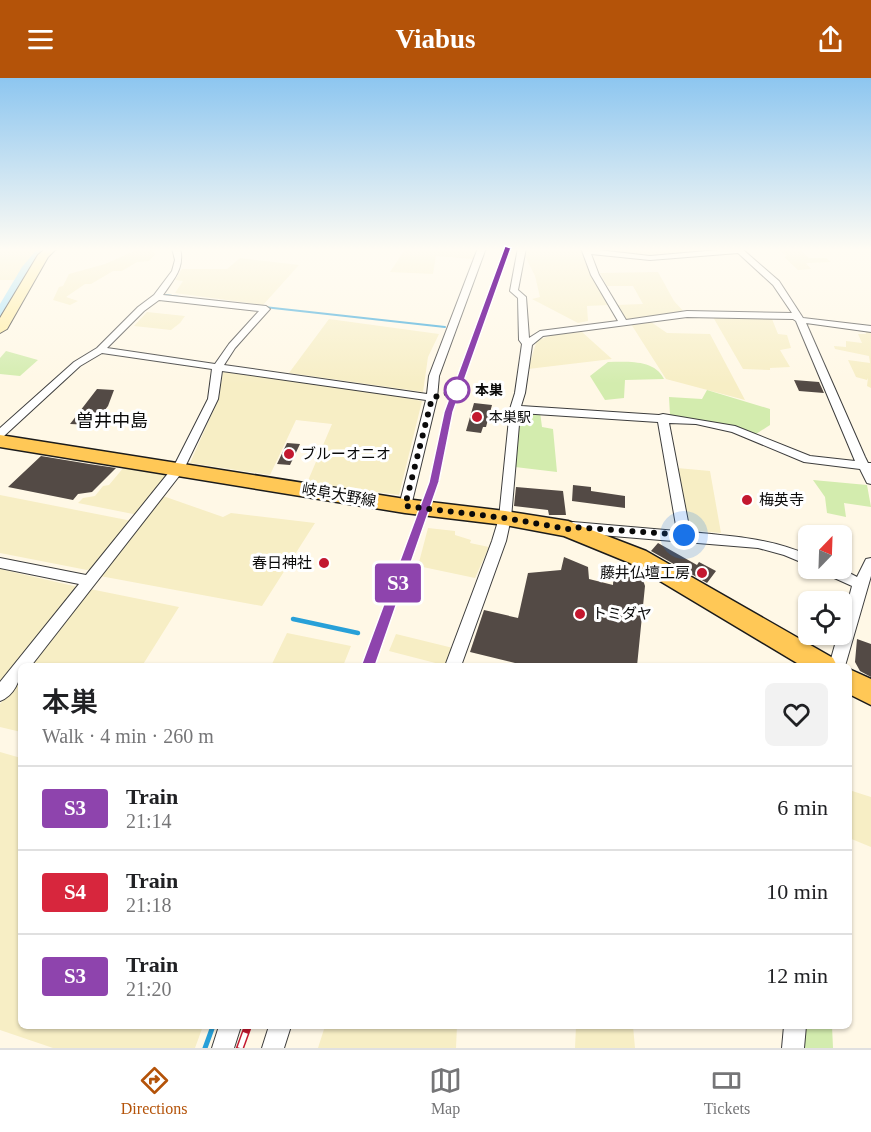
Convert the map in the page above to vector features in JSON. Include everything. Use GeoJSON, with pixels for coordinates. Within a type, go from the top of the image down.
{"type":"FeatureCollection","features":[{"type":"Feature","properties":{"kind":"main road","name":"岐阜大野線"},"geometry":{"type":"LineString","coordinates":[[0,441],[405,506],[505,518],[568,529],[638,557],[819,663]]}},
{"type":"Feature","properties":{"kind":"main road"},"geometry":{"type":"LineString","coordinates":[[852,682],[871,693]]}},
{"type":"Feature","properties":{"kind":"street"},"geometry":{"type":"LineString","coordinates":[[0,329],[21,293]]}},
{"type":"Feature","properties":{"kind":"street"},"geometry":{"type":"LineString","coordinates":[[0,434],[77,364],[100,350],[160,293]]}},
{"type":"Feature","properties":{"kind":"street"},"geometry":{"type":"LineString","coordinates":[[405,506],[432,398],[434,376],[465,293]]}},
{"type":"Feature","properties":{"kind":"street"},"geometry":{"type":"LineString","coordinates":[[454,663],[499,541],[505,518],[515,409],[520,393],[527,344],[524,340],[522,297],[517,293]]}},
{"type":"Feature","properties":{"kind":"street"},"geometry":{"type":"LineString","coordinates":[[607,293],[624,323]]}},
{"type":"Feature","properties":{"kind":"street"},"geometry":{"type":"LineString","coordinates":[[783,293],[800,320],[822,366],[867,466],[871,480]]}},
{"type":"Feature","properties":{"kind":"street"},"geometry":{"type":"LineString","coordinates":[[25,663],[179,468],[213,399],[217,368],[232,346],[266,309],[157,297]]}},
{"type":"Feature","properties":{"kind":"street"},"geometry":{"type":"LineString","coordinates":[[527,344],[540,334],[687,314],[795,316],[800,320],[871,329]]}},
{"type":"Feature","properties":{"kind":"street"},"geometry":{"type":"LineString","coordinates":[[100,350],[432,398]]}},
{"type":"Feature","properties":{"kind":"street"},"geometry":{"type":"LineString","coordinates":[[515,409],[663,417],[735,429],[808,459],[867,466]]}},
{"type":"Feature","properties":{"kind":"street"},"geometry":{"type":"LineString","coordinates":[[663,417],[684,535]]}},
{"type":"Feature","properties":{"kind":"street"},"geometry":{"type":"LineString","coordinates":[[568,529],[573,527],[684,535],[758,543],[798,556]]}},
{"type":"Feature","properties":{"kind":"street"},"geometry":{"type":"LineString","coordinates":[[0,563],[88,581]]}},
{"type":"Feature","properties":{"kind":"street"},"geometry":{"type":"LineString","coordinates":[[838,663],[871,563]]}},
{"type":"Feature","properties":{"kind":"street"},"geometry":{"type":"LineString","coordinates":[[845,579],[864,590]]}},
{"type":"Feature","properties":{"kind":"street"},"geometry":{"type":"LineString","coordinates":[[0,694],[18,672]]}},
{"type":"Feature","properties":{"kind":"street"},"geometry":{"type":"LineString","coordinates":[[223,1048],[229,1029]]}},
{"type":"Feature","properties":{"kind":"street"},"geometry":{"type":"LineString","coordinates":[[273,1048],[279,1029]]}},
{"type":"Feature","properties":{"kind":"street"},"geometry":{"type":"LineString","coordinates":[[793,1048],[795,1029]]}},
{"type":"Feature","properties":{"kind":"shaded area"},"geometry":{"type":"Polygon","coordinates":[[[56,293],[71,293],[66,297],[78,301],[70,305],[53,300],[56,293]]]}},
{"type":"Feature","properties":{"kind":"shaded area"},"geometry":{"type":"Polygon","coordinates":[[[177,293],[274,293],[263,305],[177,293]]]}},
{"type":"Feature","properties":{"kind":"shaded area"},"geometry":{"type":"Polygon","coordinates":[[[539,293],[603,293],[609,305],[587,306],[588,321],[578,323],[532,299],[540,297],[539,293]]]}},
{"type":"Feature","properties":{"kind":"shaded area"},"geometry":{"type":"Polygon","coordinates":[[[637,293],[670,293],[685,313],[627,320],[616,305],[643,304],[637,293]]]}},
{"type":"Feature","properties":{"kind":"shaded area"},"geometry":{"type":"Polygon","coordinates":[[[147,312],[185,316],[171,330],[134,326],[147,312]]]}},
{"type":"Feature","properties":{"kind":"shaded area"},"geometry":{"type":"Polygon","coordinates":[[[713,317],[772,319],[778,334],[787,335],[791,348],[780,350],[790,367],[770,368],[770,370],[743,369],[713,317]]]}},
{"type":"Feature","properties":{"kind":"shaded area"},"geometry":{"type":"Polygon","coordinates":[[[329,319],[439,334],[428,357],[423,392],[289,373],[329,319]]]}},
{"type":"Feature","properties":{"kind":"shaded area"},"geometry":{"type":"Polygon","coordinates":[[[651,322],[667,333],[710,334],[745,400],[666,379],[631,324],[651,322]]]}},
{"type":"Feature","properties":{"kind":"shaded area"},"geometry":{"type":"Polygon","coordinates":[[[865,330],[871,331],[871,388],[867,386],[868,378],[867,380],[856,377],[848,360],[870,363],[869,356],[835,349],[834,346],[846,347],[846,341],[862,343],[858,334],[866,334],[865,330]]]}},
{"type":"Feature","properties":{"kind":"shaded area"},"geometry":{"type":"Polygon","coordinates":[[[582,332],[612,359],[528,369],[537,340],[553,335],[582,332]]]}},
{"type":"Feature","properties":{"kind":"shaded area"},"geometry":{"type":"Polygon","coordinates":[[[223,372],[350,388],[422,401],[399,495],[307,483],[332,424],[296,420],[270,475],[190,463],[219,398],[223,372]]]}},
{"type":"Feature","properties":{"kind":"shaded area"},"geometry":{"type":"Polygon","coordinates":[[[124,467],[169,475],[138,515],[78,503],[83,498],[95,496],[103,486],[109,485],[124,467]]]}},
{"type":"Feature","properties":{"kind":"shaded area"},"geometry":{"type":"Polygon","coordinates":[[[677,468],[710,471],[721,533],[688,530],[677,468]]]}},
{"type":"Feature","properties":{"kind":"shaded area"},"geometry":{"type":"Polygon","coordinates":[[[0,495],[132,521],[95,567],[87,570],[0,553],[0,495]]]}},
{"type":"Feature","properties":{"kind":"shaded area"},"geometry":{"type":"Polygon","coordinates":[[[163,496],[223,517],[231,513],[315,523],[262,606],[100,576],[163,496]]]}},
{"type":"Feature","properties":{"kind":"shaded area"},"geometry":{"type":"Polygon","coordinates":[[[428,528],[455,531],[455,535],[471,540],[470,543],[489,547],[475,578],[418,566],[428,528]]]}},
{"type":"Feature","properties":{"kind":"shaded area"},"geometry":{"type":"Polygon","coordinates":[[[0,569],[78,587],[0,683],[0,569]]]}},
{"type":"Feature","properties":{"kind":"shaded area"},"geometry":{"type":"Polygon","coordinates":[[[90,589],[179,607],[144,663],[32,663],[90,589]]]}},
{"type":"Feature","properties":{"kind":"shaded area"},"geometry":{"type":"Polygon","coordinates":[[[287,633],[351,646],[344,663],[272,663],[287,633]]]}},
{"type":"Feature","properties":{"kind":"shaded area"},"geometry":{"type":"Polygon","coordinates":[[[396,634],[453,648],[448,663],[435,663],[389,651],[396,634]]]}},
{"type":"Feature","properties":{"kind":"shaded area"},"geometry":{"type":"Polygon","coordinates":[[[18,681],[18,731],[0,727],[0,704],[18,681]]]}},
{"type":"Feature","properties":{"kind":"shaded area"},"geometry":{"type":"Polygon","coordinates":[[[0,752],[18,757],[18,1029],[202,1029],[195,1048],[53,1048],[0,1030],[0,752]]]}},
{"type":"Feature","properties":{"kind":"shaded area"},"geometry":{"type":"Polygon","coordinates":[[[852,791],[871,797],[871,847],[852,839],[852,791]]]}},
{"type":"Feature","properties":{"kind":"shaded area"},"geometry":{"type":"Polygon","coordinates":[[[324,1029],[457,1029],[456,1048],[318,1048],[324,1029]]]}},
{"type":"Feature","properties":{"kind":"shaded area"},"geometry":{"type":"Polygon","coordinates":[[[576,1029],[633,1029],[635,1048],[575,1048],[576,1029]]]}},
{"type":"Feature","properties":{"kind":"green space"},"geometry":{"type":"Polygon","coordinates":[[[6,351],[38,360],[20,376],[0,374],[0,358],[6,351]]]}},
{"type":"Feature","properties":{"kind":"green space"},"geometry":{"type":"Polygon","coordinates":[[[608,362],[647,365],[654,368],[664,379],[625,380],[624,398],[605,400],[590,376],[608,362]]]}},
{"type":"Feature","properties":{"kind":"green space"},"geometry":{"type":"Polygon","coordinates":[[[707,390],[770,409],[770,425],[756,434],[736,426],[670,415],[669,397],[702,399],[707,390]]]}},
{"type":"Feature","properties":{"kind":"green space"},"geometry":{"type":"Polygon","coordinates":[[[521,411],[540,412],[542,427],[553,429],[557,472],[515,467],[521,411]]]}},
{"type":"Feature","properties":{"kind":"green space"},"geometry":{"type":"Polygon","coordinates":[[[813,480],[867,485],[871,507],[844,503],[846,517],[827,513],[825,497],[813,480]]]}},
{"type":"Feature","properties":{"kind":"green space"},"geometry":{"type":"Polygon","coordinates":[[[804,1029],[832,1029],[833,1048],[802,1048],[804,1029]]]}},
{"type":"Feature","properties":{"kind":"building"},"geometry":{"type":"Polygon","coordinates":[[[794,380],[819,382],[824,393],[799,391],[794,380]]]}},
{"type":"Feature","properties":{"kind":"building"},"geometry":{"type":"Polygon","coordinates":[[[97,389],[114,390],[108,406],[93,425],[70,424],[97,389]]]}},
{"type":"Feature","properties":{"kind":"building","name":"本巣駅"},"geometry":{"type":"Polygon","coordinates":[[[474,403],[492,405],[486,427],[483,427],[481,433],[466,431],[474,403]]]}},
{"type":"Feature","properties":{"kind":"building","name":"ブルーオニオ"},"geometry":{"type":"Polygon","coordinates":[[[287,443],[300,444],[290,465],[277,464],[287,443]]]}},
{"type":"Feature","properties":{"kind":"building"},"geometry":{"type":"Polygon","coordinates":[[[41,456],[116,468],[92,492],[78,494],[73,500],[8,487],[41,456]]]}},
{"type":"Feature","properties":{"kind":"building"},"geometry":{"type":"Polygon","coordinates":[[[573,485],[591,487],[591,491],[625,496],[625,508],[572,501],[573,485]]]}},
{"type":"Feature","properties":{"kind":"building"},"geometry":{"type":"Polygon","coordinates":[[[516,487],[563,491],[566,515],[549,515],[548,510],[514,506],[516,487]]]}},
{"type":"Feature","properties":{"kind":"building"},"geometry":{"type":"Polygon","coordinates":[[[658,543],[697,565],[699,562],[716,571],[707,583],[651,551],[658,543]]]}},
{"type":"Feature","properties":{"kind":"building","name":"トミダヤ"},"geometry":{"type":"Polygon","coordinates":[[[564,557],[588,567],[589,579],[613,585],[614,565],[635,569],[642,577],[645,586],[637,663],[515,663],[470,652],[484,610],[518,618],[528,573],[561,570],[564,557]]]}},
{"type":"Feature","properties":{"kind":"building"},"geometry":{"type":"Polygon","coordinates":[[[857,639],[871,644],[871,677],[860,671],[855,662],[857,639]]]}},
{"type":"Feature","properties":{"kind":"waterway"},"geometry":{"type":"LineString","coordinates":[[0,317],[14,293]]}},
{"type":"Feature","properties":{"kind":"waterway"},"geometry":{"type":"LineString","coordinates":[[166,295],[179,297]]}},
{"type":"Feature","properties":{"kind":"waterway"},"geometry":{"type":"LineString","coordinates":[[264,307],[445,327]]}},
{"type":"Feature","properties":{"kind":"waterway"},"geometry":{"type":"LineString","coordinates":[[293,619],[358,633]]}},
{"type":"Feature","properties":{"kind":"waterway"},"geometry":{"type":"LineString","coordinates":[[205,1048],[212,1029]]}},
{"type":"Feature","properties":{"kind":"railway"},"geometry":{"type":"LineString","coordinates":[[462,375],[492,293]]}},
{"type":"Feature","properties":{"kind":"railway"},"geometry":{"type":"LineString","coordinates":[[413,542],[434,482],[448,413],[462,374]]}},
{"type":"Feature","properties":{"kind":"railway"},"geometry":{"type":"LineString","coordinates":[[369,663],[413,540]]}},
{"type":"Feature","properties":{"kind":"railway"},"geometry":{"type":"LineString","coordinates":[[240,1048],[247,1029]]}},
{"type":"Feature","properties":{"kind":"train","name":"S3"},"geometry":{"type":"LineString","coordinates":[[369,663],[424,504],[434,482],[448,412],[491,293]]}},
{"type":"Feature","properties":{"kind":"place","name":"本巣"},"geometry":{"type":"Point","coordinates":[457,390]}},
{"type":"Feature","properties":{"kind":"place","name":"本巣駅"},"geometry":{"type":"Point","coordinates":[477,417]}},
{"type":"Feature","properties":{"kind":"place","name":"ブルーオニオ"},"geometry":{"type":"Point","coordinates":[289,454]}},
{"type":"Feature","properties":{"kind":"place","name":"梅英寺"},"geometry":{"type":"Point","coordinates":[747,500]}},
{"type":"Feature","properties":{"kind":"place","name":"春日神社"},"geometry":{"type":"Point","coordinates":[324,563]}},
{"type":"Feature","properties":{"kind":"place","name":"藤井仏壇工房"},"geometry":{"type":"Point","coordinates":[702,573]}},
{"type":"Feature","properties":{"kind":"place","name":"トミダヤ"},"geometry":{"type":"Point","coordinates":[580,614]}},
{"type":"Feature","properties":{"kind":"district","name":"曽井中島"},"geometry":{"type":"Point","coordinates":[112,421]}},
{"type":"Feature","properties":{"kind":"route"},"geometry":{"type":"LineString","coordinates":[[457,390],[432,398],[405,506],[505,518],[568,529],[573,527],[684,535]]}}]}
